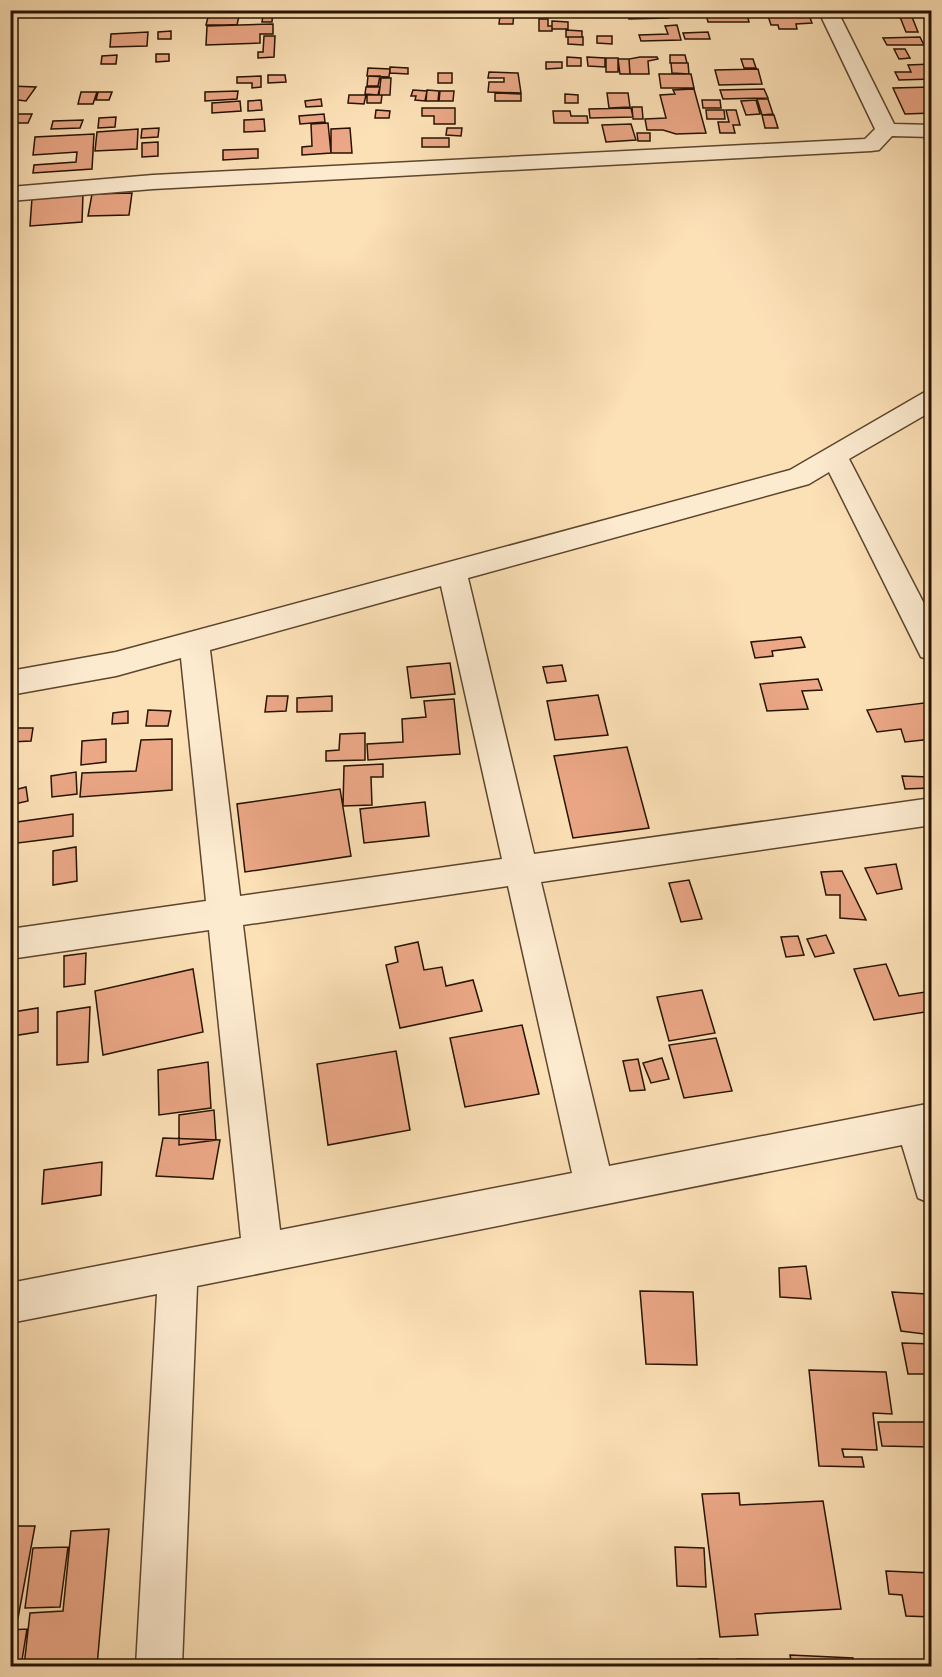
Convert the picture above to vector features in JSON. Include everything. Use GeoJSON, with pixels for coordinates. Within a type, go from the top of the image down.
{"type":"FeatureCollection","features":[{"type":"Feature","properties":{"kind":"street"},"geometry":{"type":"LineString","coordinates":[[827,10],[886,130]]}},
{"type":"Feature","properties":{"kind":"street"},"geometry":{"type":"LineString","coordinates":[[10,194],[164,182],[871,145],[886,130],[932,131]]}},
{"type":"Feature","properties":{"kind":"street"},"geometry":{"type":"LineString","coordinates":[[10,683],[116,664],[799,477],[932,399]]}},
{"type":"Feature","properties":{"kind":"street"},"geometry":{"type":"LineString","coordinates":[[834,456],[932,649]]}},
{"type":"Feature","properties":{"kind":"street"},"geometry":{"type":"LineString","coordinates":[[452,572],[595,1188]]}},
{"type":"Feature","properties":{"kind":"street"},"geometry":{"type":"LineString","coordinates":[[194,642],[262,1253]]}},
{"type":"Feature","properties":{"kind":"street"},"geometry":{"type":"LineString","coordinates":[[10,944],[932,811]]}},
{"type":"Feature","properties":{"kind":"street"},"geometry":{"type":"LineString","coordinates":[[10,1303],[923,1123],[932,1185]]}},
{"type":"Feature","properties":{"kind":"street"},"geometry":{"type":"LineString","coordinates":[[159,1666],[178,1270]]}},
{"type":"Feature","properties":{"kind":"building"},"geometry":{"type":"Polygon","coordinates":[[[264,10],[273,10],[272,22],[262,22],[264,10]]]}},
{"type":"Feature","properties":{"kind":"building"},"geometry":{"type":"Polygon","coordinates":[[[502,10],[514,11],[513,24],[499,24],[500,15],[505,15],[502,10]]]}},
{"type":"Feature","properties":{"kind":"building"},"geometry":{"type":"Polygon","coordinates":[[[705,10],[746,10],[749,22],[708,22],[705,10]]]}},
{"type":"Feature","properties":{"kind":"building"},"geometry":{"type":"Polygon","coordinates":[[[766,10],[807,10],[812,23],[796,24],[797,29],[779,29],[778,25],[771,25],[766,10]]]}},
{"type":"Feature","properties":{"kind":"building"},"geometry":{"type":"Polygon","coordinates":[[[666,12],[668,18],[629,19],[628,13],[666,12]]]}},
{"type":"Feature","properties":{"kind":"building"},"geometry":{"type":"Polygon","coordinates":[[[239,16],[237,25],[206,25],[208,17],[239,16]]]}},
{"type":"Feature","properties":{"kind":"building"},"geometry":{"type":"Polygon","coordinates":[[[900,17],[912,17],[918,32],[906,32],[900,17]]]}},
{"type":"Feature","properties":{"kind":"building"},"geometry":{"type":"Polygon","coordinates":[[[539,19],[548,19],[548,26],[552,26],[552,31],[539,31],[539,19]]]}},
{"type":"Feature","properties":{"kind":"building"},"geometry":{"type":"Polygon","coordinates":[[[552,21],[568,22],[568,29],[552,29],[552,21]]]}},
{"type":"Feature","properties":{"kind":"building"},"geometry":{"type":"Polygon","coordinates":[[[273,24],[273,34],[260,34],[260,43],[206,45],[207,26],[273,24]]]}},
{"type":"Feature","properties":{"kind":"building"},"geometry":{"type":"Polygon","coordinates":[[[677,25],[681,40],[641,41],[639,35],[668,34],[665,26],[677,25]]]}},
{"type":"Feature","properties":{"kind":"building"},"geometry":{"type":"Polygon","coordinates":[[[566,30],[582,31],[582,37],[566,37],[566,30]]]}},
{"type":"Feature","properties":{"kind":"building"},"geometry":{"type":"Polygon","coordinates":[[[171,31],[171,39],[158,39],[158,32],[171,31]]]}},
{"type":"Feature","properties":{"kind":"building"},"geometry":{"type":"Polygon","coordinates":[[[148,32],[147,46],[110,47],[111,34],[148,32]]]}},
{"type":"Feature","properties":{"kind":"building"},"geometry":{"type":"Polygon","coordinates":[[[708,32],[710,39],[685,39],[683,33],[708,32]]]}},
{"type":"Feature","properties":{"kind":"building"},"geometry":{"type":"Polygon","coordinates":[[[264,36],[275,36],[274,57],[258,58],[258,52],[263,52],[264,36]]]}},
{"type":"Feature","properties":{"kind":"building"},"geometry":{"type":"Polygon","coordinates":[[[597,36],[612,36],[612,44],[597,43],[597,36]]]}},
{"type":"Feature","properties":{"kind":"building"},"geometry":{"type":"Polygon","coordinates":[[[568,37],[583,37],[583,45],[568,44],[568,37]]]}},
{"type":"Feature","properties":{"kind":"building"},"geometry":{"type":"Polygon","coordinates":[[[920,37],[924,45],[887,45],[883,38],[920,37]]]}},
{"type":"Feature","properties":{"kind":"building"},"geometry":{"type":"Polygon","coordinates":[[[894,49],[905,49],[910,58],[899,59],[894,49]]]}},
{"type":"Feature","properties":{"kind":"building"},"geometry":{"type":"Polygon","coordinates":[[[156,54],[169,54],[169,61],[156,62],[156,54]]]}},
{"type":"Feature","properties":{"kind":"building"},"geometry":{"type":"Polygon","coordinates":[[[117,55],[116,64],[101,64],[102,56],[117,55]]]}},
{"type":"Feature","properties":{"kind":"building"},"geometry":{"type":"Polygon","coordinates":[[[670,55],[685,55],[687,63],[670,63],[670,55]]]}},
{"type":"Feature","properties":{"kind":"building"},"geometry":{"type":"Polygon","coordinates":[[[567,57],[581,58],[581,66],[567,66],[567,57]]]}},
{"type":"Feature","properties":{"kind":"building"},"geometry":{"type":"Polygon","coordinates":[[[587,57],[605,58],[605,67],[588,66],[587,57]]]}},
{"type":"Feature","properties":{"kind":"building"},"geometry":{"type":"Polygon","coordinates":[[[657,57],[658,59],[648,61],[649,74],[630,74],[629,59],[657,57]]]}},
{"type":"Feature","properties":{"kind":"building"},"geometry":{"type":"Polygon","coordinates":[[[606,58],[618,58],[618,72],[606,72],[606,58]]]}},
{"type":"Feature","properties":{"kind":"building"},"geometry":{"type":"Polygon","coordinates":[[[618,59],[629,59],[630,74],[620,74],[618,59]]]}},
{"type":"Feature","properties":{"kind":"building"},"geometry":{"type":"Polygon","coordinates":[[[741,59],[753,59],[756,68],[744,68],[741,59]]]}},
{"type":"Feature","properties":{"kind":"building"},"geometry":{"type":"Polygon","coordinates":[[[546,62],[562,62],[562,68],[546,69],[546,62]]]}},
{"type":"Feature","properties":{"kind":"building"},"geometry":{"type":"Polygon","coordinates":[[[671,63],[688,63],[689,74],[672,73],[671,63]]]}},
{"type":"Feature","properties":{"kind":"building"},"geometry":{"type":"Polygon","coordinates":[[[932,64],[932,79],[899,80],[895,72],[911,72],[908,65],[932,64]]]}},
{"type":"Feature","properties":{"kind":"building"},"geometry":{"type":"Polygon","coordinates":[[[390,67],[408,68],[408,74],[390,73],[390,67]]]}},
{"type":"Feature","properties":{"kind":"building"},"geometry":{"type":"Polygon","coordinates":[[[368,68],[390,69],[389,77],[367,76],[368,68]]]}},
{"type":"Feature","properties":{"kind":"building"},"geometry":{"type":"Polygon","coordinates":[[[758,69],[762,84],[719,85],[715,70],[758,69]]]}},
{"type":"Feature","properties":{"kind":"building"},"geometry":{"type":"Polygon","coordinates":[[[489,72],[518,73],[521,93],[488,92],[489,82],[504,82],[504,78],[488,78],[489,72]]]}},
{"type":"Feature","properties":{"kind":"building"},"geometry":{"type":"Polygon","coordinates":[[[438,73],[452,73],[452,83],[438,83],[438,73]]]}},
{"type":"Feature","properties":{"kind":"building"},"geometry":{"type":"Polygon","coordinates":[[[659,74],[691,74],[694,88],[661,88],[659,74]]]}},
{"type":"Feature","properties":{"kind":"building"},"geometry":{"type":"Polygon","coordinates":[[[268,75],[285,75],[286,82],[268,83],[268,75]]]}},
{"type":"Feature","properties":{"kind":"building"},"geometry":{"type":"Polygon","coordinates":[[[261,76],[261,87],[252,88],[252,83],[237,83],[237,77],[261,76]]]}},
{"type":"Feature","properties":{"kind":"building"},"geometry":{"type":"Polygon","coordinates":[[[368,76],[380,76],[378,86],[367,86],[368,76]]]}},
{"type":"Feature","properties":{"kind":"building"},"geometry":{"type":"Polygon","coordinates":[[[381,78],[391,78],[390,95],[379,95],[381,78]]]}},
{"type":"Feature","properties":{"kind":"building"},"geometry":{"type":"Polygon","coordinates":[[[10,86],[36,87],[26,101],[10,99],[10,86]]]}},
{"type":"Feature","properties":{"kind":"building"},"geometry":{"type":"Polygon","coordinates":[[[366,87],[380,87],[378,95],[365,94],[366,87]]]}},
{"type":"Feature","properties":{"kind":"building"},"geometry":{"type":"Polygon","coordinates":[[[932,87],[932,113],[905,114],[893,88],[932,87]]]}},
{"type":"Feature","properties":{"kind":"building"},"geometry":{"type":"Polygon","coordinates":[[[694,89],[706,133],[676,134],[663,130],[647,130],[645,119],[666,118],[660,95],[675,94],[673,90],[694,89]]]}},
{"type":"Feature","properties":{"kind":"building"},"geometry":{"type":"Polygon","coordinates":[[[764,89],[768,98],[723,99],[720,90],[764,89]]]}},
{"type":"Feature","properties":{"kind":"building"},"geometry":{"type":"Polygon","coordinates":[[[413,90],[427,91],[425,101],[415,100],[416,96],[411,96],[413,90]]]}},
{"type":"Feature","properties":{"kind":"building"},"geometry":{"type":"Polygon","coordinates":[[[427,90],[439,91],[438,101],[426,101],[427,90]]]}},
{"type":"Feature","properties":{"kind":"building"},"geometry":{"type":"Polygon","coordinates":[[[238,91],[237,99],[205,101],[205,92],[238,91]]]}},
{"type":"Feature","properties":{"kind":"building"},"geometry":{"type":"Polygon","coordinates":[[[440,91],[454,91],[453,101],[439,101],[440,91]]]}},
{"type":"Feature","properties":{"kind":"building"},"geometry":{"type":"Polygon","coordinates":[[[81,92],[97,92],[93,104],[78,104],[81,92]]]}},
{"type":"Feature","properties":{"kind":"building"},"geometry":{"type":"Polygon","coordinates":[[[98,92],[112,92],[109,100],[96,100],[98,92]]]}},
{"type":"Feature","properties":{"kind":"building"},"geometry":{"type":"Polygon","coordinates":[[[495,93],[521,94],[521,101],[495,101],[495,93]]]}},
{"type":"Feature","properties":{"kind":"building"},"geometry":{"type":"Polygon","coordinates":[[[607,93],[628,93],[630,107],[609,108],[607,93]]]}},
{"type":"Feature","properties":{"kind":"building"},"geometry":{"type":"Polygon","coordinates":[[[565,94],[578,95],[578,103],[565,103],[565,94]]]}},
{"type":"Feature","properties":{"kind":"building"},"geometry":{"type":"Polygon","coordinates":[[[349,95],[366,95],[364,104],[348,103],[349,95]]]}},
{"type":"Feature","properties":{"kind":"building"},"geometry":{"type":"Polygon","coordinates":[[[367,95],[382,95],[381,103],[367,103],[367,95]]]}},
{"type":"Feature","properties":{"kind":"building"},"geometry":{"type":"Polygon","coordinates":[[[321,99],[322,106],[306,107],[305,101],[321,99]]]}},
{"type":"Feature","properties":{"kind":"building"},"geometry":{"type":"Polygon","coordinates":[[[757,99],[768,99],[773,114],[762,115],[757,99]]]}},
{"type":"Feature","properties":{"kind":"building"},"geometry":{"type":"Polygon","coordinates":[[[261,100],[262,110],[248,111],[248,101],[261,100]]]}},
{"type":"Feature","properties":{"kind":"building"},"geometry":{"type":"Polygon","coordinates":[[[702,100],[720,100],[721,108],[703,108],[702,100]]]}},
{"type":"Feature","properties":{"kind":"building"},"geometry":{"type":"Polygon","coordinates":[[[756,100],[760,114],[746,115],[741,101],[756,100]]]}},
{"type":"Feature","properties":{"kind":"building"},"geometry":{"type":"Polygon","coordinates":[[[240,101],[241,111],[212,113],[212,103],[240,101]]]}},
{"type":"Feature","properties":{"kind":"building"},"geometry":{"type":"Polygon","coordinates":[[[632,107],[642,107],[643,119],[633,119],[632,107]]]}},
{"type":"Feature","properties":{"kind":"building"},"geometry":{"type":"Polygon","coordinates":[[[422,108],[455,108],[455,124],[434,124],[434,116],[422,116],[422,108]]]}},
{"type":"Feature","properties":{"kind":"building"},"geometry":{"type":"Polygon","coordinates":[[[631,108],[633,117],[590,118],[589,109],[631,108]]]}},
{"type":"Feature","properties":{"kind":"building"},"geometry":{"type":"Polygon","coordinates":[[[376,110],[390,111],[389,118],[375,118],[376,110]]]}},
{"type":"Feature","properties":{"kind":"building"},"geometry":{"type":"Polygon","coordinates":[[[706,110],[724,110],[725,119],[707,119],[706,110]]]}},
{"type":"Feature","properties":{"kind":"building"},"geometry":{"type":"Polygon","coordinates":[[[726,110],[736,110],[740,125],[733,125],[735,133],[720,133],[718,122],[729,122],[726,110]]]}},
{"type":"Feature","properties":{"kind":"building"},"geometry":{"type":"Polygon","coordinates":[[[553,111],[570,111],[571,116],[587,116],[588,123],[554,123],[553,111]]]}},
{"type":"Feature","properties":{"kind":"building"},"geometry":{"type":"Polygon","coordinates":[[[10,114],[32,114],[28,123],[10,123],[10,114]]]}},
{"type":"Feature","properties":{"kind":"building"},"geometry":{"type":"Polygon","coordinates":[[[324,114],[325,122],[300,124],[299,116],[324,114]]]}},
{"type":"Feature","properties":{"kind":"building"},"geometry":{"type":"Polygon","coordinates":[[[762,115],[774,115],[778,128],[765,128],[762,115]]]}},
{"type":"Feature","properties":{"kind":"building"},"geometry":{"type":"Polygon","coordinates":[[[116,117],[115,127],[98,128],[99,118],[116,117]]]}},
{"type":"Feature","properties":{"kind":"building"},"geometry":{"type":"Polygon","coordinates":[[[264,119],[265,131],[244,132],[244,120],[264,119]]]}},
{"type":"Feature","properties":{"kind":"building"},"geometry":{"type":"Polygon","coordinates":[[[83,120],[80,128],[51,129],[53,121],[83,120]]]}},
{"type":"Feature","properties":{"kind":"building"},"geometry":{"type":"Polygon","coordinates":[[[328,123],[331,153],[302,155],[302,147],[312,146],[311,124],[328,123]]]}},
{"type":"Feature","properties":{"kind":"building"},"geometry":{"type":"Polygon","coordinates":[[[631,124],[636,140],[606,142],[602,125],[631,124]]]}},
{"type":"Feature","properties":{"kind":"building"},"geometry":{"type":"Polygon","coordinates":[[[159,128],[158,137],[141,138],[142,129],[159,128]]]}},
{"type":"Feature","properties":{"kind":"building"},"geometry":{"type":"Polygon","coordinates":[[[350,128],[352,153],[331,153],[331,129],[350,128]]]}},
{"type":"Feature","properties":{"kind":"building"},"geometry":{"type":"Polygon","coordinates":[[[447,128],[462,128],[461,136],[446,135],[447,128]]]}},
{"type":"Feature","properties":{"kind":"building"},"geometry":{"type":"Polygon","coordinates":[[[138,129],[137,149],[95,151],[97,132],[138,129]]]}},
{"type":"Feature","properties":{"kind":"building"},"geometry":{"type":"Polygon","coordinates":[[[637,133],[650,133],[650,141],[638,141],[637,133]]]}},
{"type":"Feature","properties":{"kind":"building"},"geometry":{"type":"Polygon","coordinates":[[[94,134],[92,169],[33,173],[34,165],[76,162],[77,152],[33,155],[35,137],[94,134]]]}},
{"type":"Feature","properties":{"kind":"building"},"geometry":{"type":"Polygon","coordinates":[[[422,138],[449,138],[449,147],[422,147],[422,138]]]}},
{"type":"Feature","properties":{"kind":"building"},"geometry":{"type":"Polygon","coordinates":[[[158,142],[158,156],[142,157],[142,143],[158,142]]]}},
{"type":"Feature","properties":{"kind":"building"},"geometry":{"type":"Polygon","coordinates":[[[258,149],[258,158],[223,160],[223,150],[258,149]]]}},
{"type":"Feature","properties":{"kind":"building"},"geometry":{"type":"Polygon","coordinates":[[[132,193],[129,215],[88,216],[92,194],[132,193]]]}},
{"type":"Feature","properties":{"kind":"building"},"geometry":{"type":"Polygon","coordinates":[[[83,194],[82,222],[30,226],[32,198],[83,194]]]}},
{"type":"Feature","properties":{"kind":"building"},"geometry":{"type":"Polygon","coordinates":[[[801,637],[805,647],[772,651],[773,656],[755,658],[751,642],[801,637]]]}},
{"type":"Feature","properties":{"kind":"building"},"geometry":{"type":"Polygon","coordinates":[[[450,663],[455,694],[411,698],[407,667],[450,663]]]}},
{"type":"Feature","properties":{"kind":"building"},"geometry":{"type":"Polygon","coordinates":[[[562,665],[566,681],[547,683],[543,667],[562,665]]]}},
{"type":"Feature","properties":{"kind":"building"},"geometry":{"type":"Polygon","coordinates":[[[818,679],[822,690],[802,691],[808,709],[767,711],[760,684],[818,679]]]}},
{"type":"Feature","properties":{"kind":"building"},"geometry":{"type":"Polygon","coordinates":[[[598,695],[608,735],[555,740],[547,701],[598,695]]]}},
{"type":"Feature","properties":{"kind":"building"},"geometry":{"type":"Polygon","coordinates":[[[267,696],[288,696],[286,711],[265,712],[267,696]]]}},
{"type":"Feature","properties":{"kind":"building"},"geometry":{"type":"Polygon","coordinates":[[[332,696],[332,711],[297,712],[297,698],[332,696]]]}},
{"type":"Feature","properties":{"kind":"building"},"geometry":{"type":"Polygon","coordinates":[[[454,699],[460,754],[368,760],[367,744],[403,742],[402,719],[426,717],[424,701],[454,699]]]}},
{"type":"Feature","properties":{"kind":"building"},"geometry":{"type":"Polygon","coordinates":[[[932,702],[932,739],[905,742],[901,729],[877,732],[867,710],[932,702]]]}},
{"type":"Feature","properties":{"kind":"building"},"geometry":{"type":"Polygon","coordinates":[[[148,710],[171,711],[168,726],[146,726],[148,710]]]}},
{"type":"Feature","properties":{"kind":"building"},"geometry":{"type":"Polygon","coordinates":[[[128,711],[128,723],[112,724],[113,713],[128,711]]]}},
{"type":"Feature","properties":{"kind":"building"},"geometry":{"type":"Polygon","coordinates":[[[10,728],[33,728],[31,741],[10,742],[10,728]]]}},
{"type":"Feature","properties":{"kind":"building"},"geometry":{"type":"Polygon","coordinates":[[[365,733],[365,760],[326,761],[326,751],[339,750],[340,734],[365,733]]]}},
{"type":"Feature","properties":{"kind":"building"},"geometry":{"type":"Polygon","coordinates":[[[106,739],[106,762],[81,765],[82,741],[106,739]]]}},
{"type":"Feature","properties":{"kind":"building"},"geometry":{"type":"Polygon","coordinates":[[[172,739],[172,790],[80,797],[82,773],[136,771],[141,740],[172,739]]]}},
{"type":"Feature","properties":{"kind":"building"},"geometry":{"type":"Polygon","coordinates":[[[627,747],[649,828],[573,838],[554,756],[627,747]]]}},
{"type":"Feature","properties":{"kind":"building"},"geometry":{"type":"Polygon","coordinates":[[[383,764],[383,777],[371,777],[372,805],[343,806],[344,766],[383,764]]]}},
{"type":"Feature","properties":{"kind":"building"},"geometry":{"type":"Polygon","coordinates":[[[76,772],[77,794],[52,797],[51,776],[76,772]]]}},
{"type":"Feature","properties":{"kind":"building"},"geometry":{"type":"Polygon","coordinates":[[[902,776],[929,777],[930,788],[905,789],[902,776]]]}},
{"type":"Feature","properties":{"kind":"building"},"geometry":{"type":"Polygon","coordinates":[[[26,787],[28,801],[10,805],[10,791],[26,787]]]}},
{"type":"Feature","properties":{"kind":"building"},"geometry":{"type":"Polygon","coordinates":[[[340,789],[351,856],[245,872],[237,804],[340,789]]]}},
{"type":"Feature","properties":{"kind":"building"},"geometry":{"type":"Polygon","coordinates":[[[425,802],[429,836],[364,843],[360,809],[425,802]]]}},
{"type":"Feature","properties":{"kind":"building"},"geometry":{"type":"Polygon","coordinates":[[[73,814],[73,836],[10,844],[10,823],[73,814]]]}},
{"type":"Feature","properties":{"kind":"building"},"geometry":{"type":"Polygon","coordinates":[[[76,847],[77,881],[53,885],[53,851],[76,847]]]}},
{"type":"Feature","properties":{"kind":"building"},"geometry":{"type":"Polygon","coordinates":[[[896,864],[902,889],[877,894],[865,868],[896,864]]]}},
{"type":"Feature","properties":{"kind":"building"},"geometry":{"type":"Polygon","coordinates":[[[842,871],[866,920],[840,918],[840,895],[826,895],[821,872],[842,871]]]}},
{"type":"Feature","properties":{"kind":"building"},"geometry":{"type":"Polygon","coordinates":[[[689,880],[702,919],[681,922],[669,883],[689,880]]]}},
{"type":"Feature","properties":{"kind":"building"},"geometry":{"type":"Polygon","coordinates":[[[826,935],[834,953],[815,957],[807,939],[826,935]]]}},
{"type":"Feature","properties":{"kind":"building"},"geometry":{"type":"Polygon","coordinates":[[[798,936],[804,955],[786,957],[781,937],[798,936]]]}},
{"type":"Feature","properties":{"kind":"building"},"geometry":{"type":"Polygon","coordinates":[[[418,942],[424,970],[442,967],[446,986],[473,980],[482,1011],[400,1028],[386,965],[398,962],[395,947],[418,942]]]}},
{"type":"Feature","properties":{"kind":"building"},"geometry":{"type":"Polygon","coordinates":[[[86,953],[85,984],[64,987],[64,956],[86,953]]]}},
{"type":"Feature","properties":{"kind":"building"},"geometry":{"type":"Polygon","coordinates":[[[886,964],[899,996],[932,991],[932,1026],[925,1012],[874,1020],[854,969],[886,964]]]}},
{"type":"Feature","properties":{"kind":"building"},"geometry":{"type":"Polygon","coordinates":[[[193,969],[203,1032],[103,1055],[95,991],[193,969]]]}},
{"type":"Feature","properties":{"kind":"building"},"geometry":{"type":"Polygon","coordinates":[[[702,990],[715,1033],[669,1041],[657,997],[702,990]]]}},
{"type":"Feature","properties":{"kind":"building"},"geometry":{"type":"Polygon","coordinates":[[[90,1007],[88,1062],[57,1065],[57,1012],[90,1007]]]}},
{"type":"Feature","properties":{"kind":"building"},"geometry":{"type":"Polygon","coordinates":[[[38,1008],[38,1032],[12,1036],[13,1012],[38,1008]]]}},
{"type":"Feature","properties":{"kind":"building"},"geometry":{"type":"Polygon","coordinates":[[[522,1025],[539,1094],[465,1107],[450,1038],[522,1025]]]}},
{"type":"Feature","properties":{"kind":"building"},"geometry":{"type":"Polygon","coordinates":[[[716,1038],[732,1091],[684,1098],[669,1045],[716,1038]]]}},
{"type":"Feature","properties":{"kind":"building"},"geometry":{"type":"Polygon","coordinates":[[[396,1051],[410,1130],[328,1145],[317,1064],[396,1051]]]}},
{"type":"Feature","properties":{"kind":"building"},"geometry":{"type":"Polygon","coordinates":[[[662,1058],[669,1079],[651,1083],[643,1063],[662,1058]]]}},
{"type":"Feature","properties":{"kind":"building"},"geometry":{"type":"Polygon","coordinates":[[[638,1059],[645,1090],[630,1091],[623,1061],[638,1059]]]}},
{"type":"Feature","properties":{"kind":"building"},"geometry":{"type":"Polygon","coordinates":[[[208,1062],[211,1108],[159,1115],[158,1070],[208,1062]]]}},
{"type":"Feature","properties":{"kind":"building"},"geometry":{"type":"Polygon","coordinates":[[[214,1110],[216,1140],[179,1145],[179,1115],[214,1110]]]}},
{"type":"Feature","properties":{"kind":"building"},"geometry":{"type":"Polygon","coordinates":[[[163,1138],[220,1140],[213,1179],[156,1176],[163,1138]]]}},
{"type":"Feature","properties":{"kind":"building"},"geometry":{"type":"Polygon","coordinates":[[[102,1162],[101,1195],[42,1204],[44,1170],[102,1162]]]}},
{"type":"Feature","properties":{"kind":"building"},"geometry":{"type":"Polygon","coordinates":[[[806,1266],[811,1299],[780,1297],[779,1268],[806,1266]]]}},
{"type":"Feature","properties":{"kind":"building"},"geometry":{"type":"Polygon","coordinates":[[[640,1291],[693,1292],[697,1365],[646,1364],[640,1291]]]}},
{"type":"Feature","properties":{"kind":"building"},"geometry":{"type":"Polygon","coordinates":[[[892,1292],[927,1294],[932,1335],[901,1331],[892,1292]]]}},
{"type":"Feature","properties":{"kind":"building"},"geometry":{"type":"Polygon","coordinates":[[[902,1343],[932,1344],[932,1374],[908,1374],[902,1343]]]}},
{"type":"Feature","properties":{"kind":"building"},"geometry":{"type":"Polygon","coordinates":[[[809,1370],[886,1372],[892,1414],[873,1413],[877,1450],[842,1449],[844,1457],[862,1457],[864,1467],[819,1466],[809,1370]]]}},
{"type":"Feature","properties":{"kind":"building"},"geometry":{"type":"Polygon","coordinates":[[[878,1422],[932,1422],[932,1447],[882,1446],[878,1422]]]}},
{"type":"Feature","properties":{"kind":"building"},"geometry":{"type":"Polygon","coordinates":[[[739,1493],[740,1505],[823,1501],[841,1609],[755,1614],[758,1635],[720,1637],[702,1494],[739,1493]]]}},
{"type":"Feature","properties":{"kind":"building"},"geometry":{"type":"Polygon","coordinates":[[[12,1526],[35,1526],[18,1618],[10,1618],[12,1526]]]}},
{"type":"Feature","properties":{"kind":"building"},"geometry":{"type":"Polygon","coordinates":[[[109,1529],[97,1666],[24,1666],[30,1613],[63,1611],[71,1531],[109,1529]]]}},
{"type":"Feature","properties":{"kind":"building"},"geometry":{"type":"Polygon","coordinates":[[[68,1547],[60,1607],[25,1608],[33,1548],[68,1547]]]}},
{"type":"Feature","properties":{"kind":"building"},"geometry":{"type":"Polygon","coordinates":[[[675,1547],[704,1548],[706,1587],[677,1586],[675,1547]]]}},
{"type":"Feature","properties":{"kind":"building"},"geometry":{"type":"Polygon","coordinates":[[[886,1571],[931,1573],[932,1617],[906,1616],[902,1595],[889,1594],[886,1571]]]}},
{"type":"Feature","properties":{"kind":"building"},"geometry":{"type":"Polygon","coordinates":[[[27,1629],[21,1666],[10,1666],[10,1630],[27,1629]]]}},
{"type":"Feature","properties":{"kind":"building"},"geometry":{"type":"Polygon","coordinates":[[[790,1655],[853,1658],[853,1666],[792,1666],[790,1655]]]}},
{"type":"Feature","properties":{"kind":"building"},"geometry":{"type":"Polygon","coordinates":[[[698,1659],[718,1659],[718,1666],[698,1666],[698,1659]]]}},
{"type":"Feature","properties":{"kind":"building"},"geometry":{"type":"Polygon","coordinates":[[[737,1659],[772,1660],[773,1666],[737,1666],[737,1659]]]}}]}
